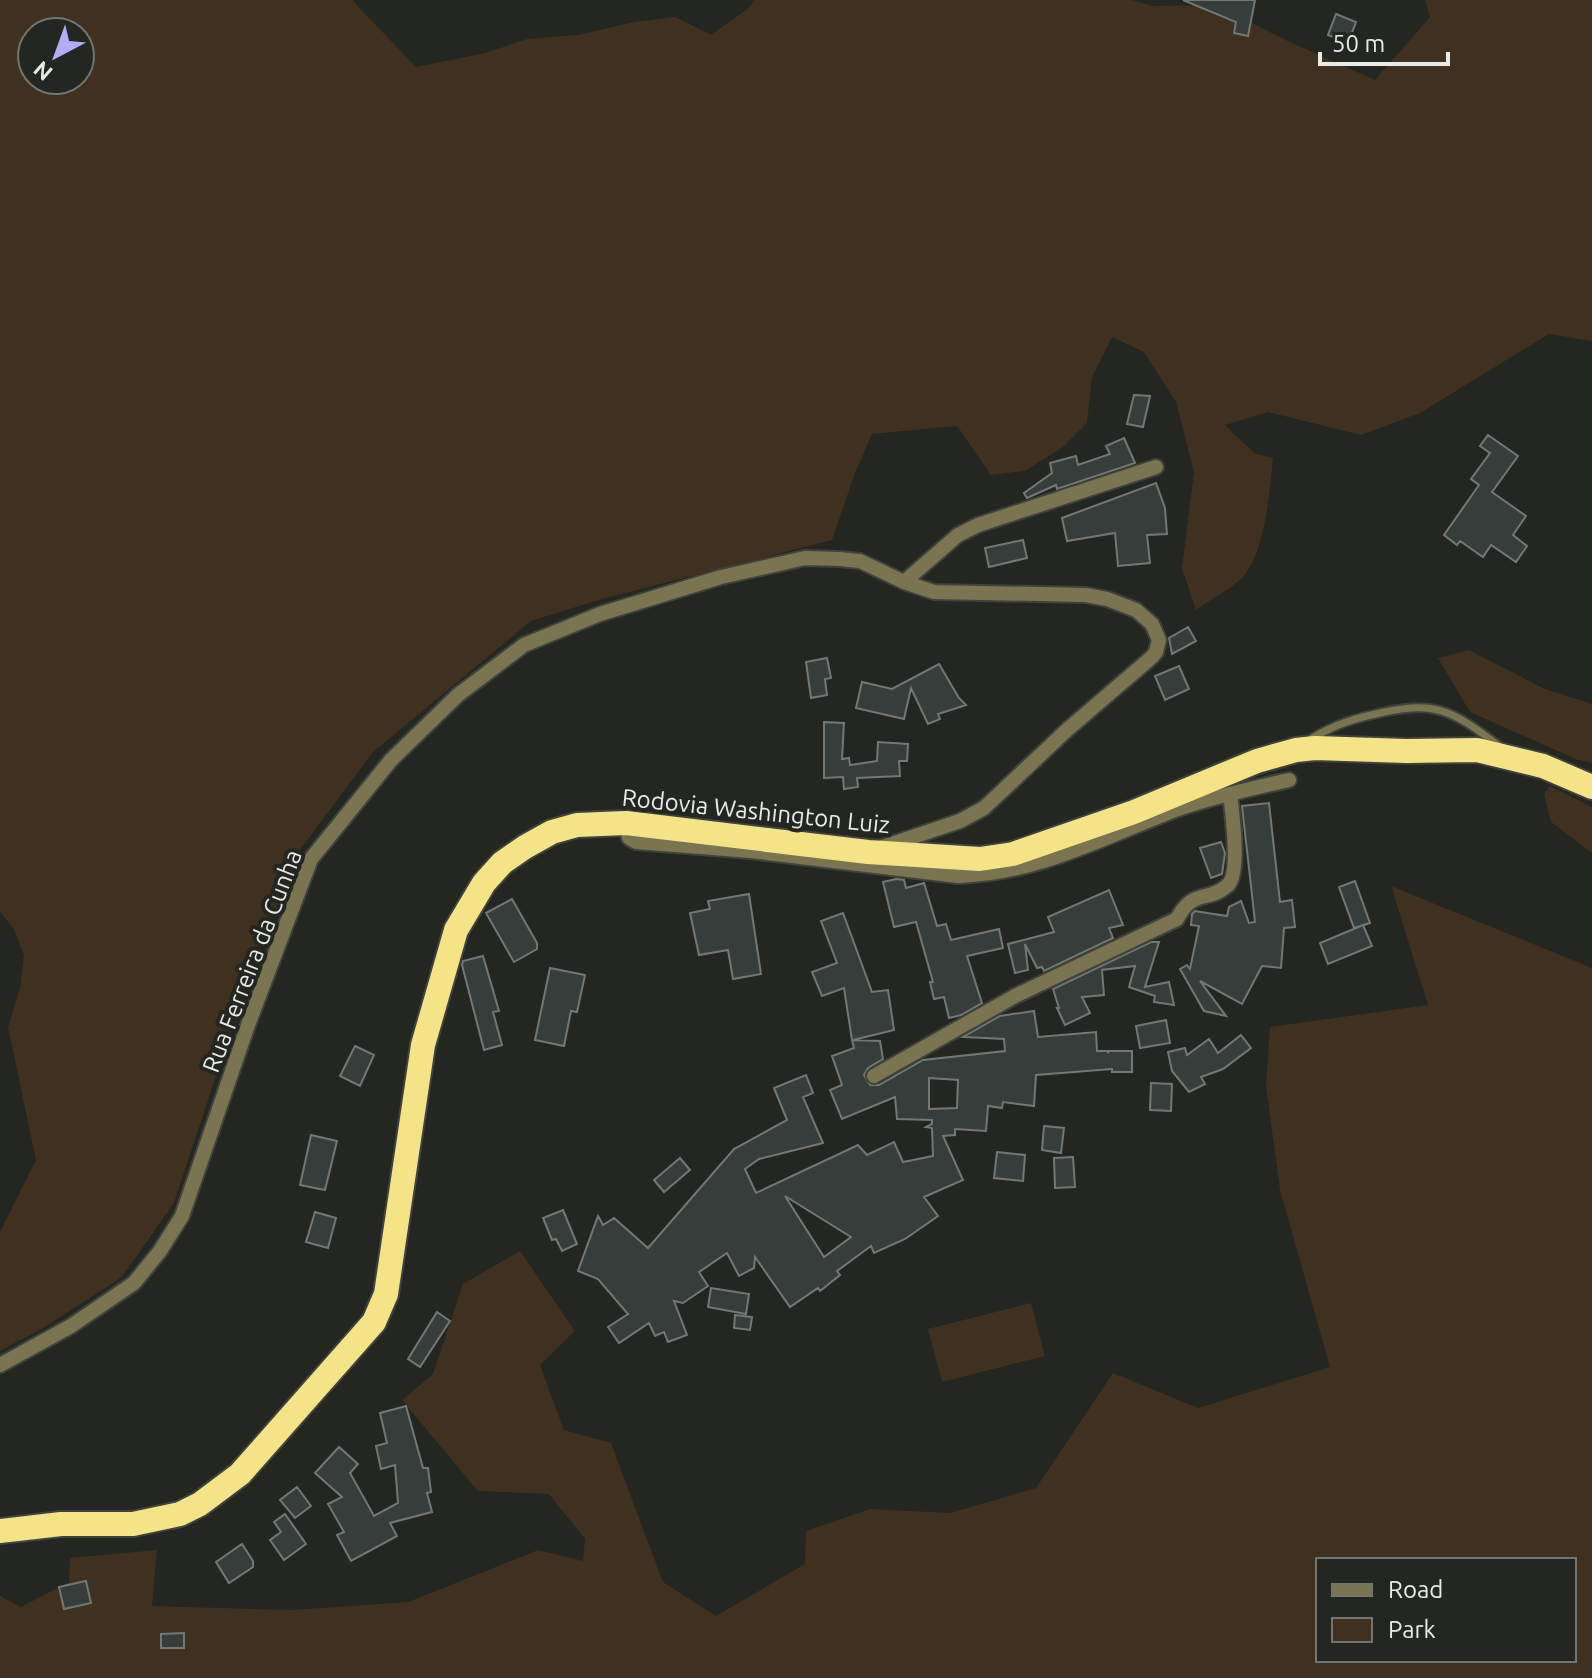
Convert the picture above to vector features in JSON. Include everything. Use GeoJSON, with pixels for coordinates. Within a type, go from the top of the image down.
{"type":"FeatureCollection","features":[{"type":"Feature","properties":{"kind":"highway","name":"Rodovia Washington Luiz"},"geometry":{"type":"LineString","coordinates":[[0,1531],[61,1524],[133,1524],[180,1514],[200,1504],[240,1474],[374,1322],[382,1309],[391,1267],[423,1045],[450,946],[484,883],[502,863],[552,832],[577,825],[626,823],[668,837],[980,859],[1013,854],[1134,812],[1180,800],[1257,761],[1306,749],[1477,750],[1543,766],[1592,787]]}},
{"type":"Feature","properties":{"kind":"street"},"geometry":{"type":"LineString","coordinates":[[904,582],[958,535],[978,525],[1156,467]]}},
{"type":"Feature","properties":{"kind":"street","name":"Rua Ferreira da Cunha"},"geometry":{"type":"LineString","coordinates":[[0,1365],[71,1326],[134,1283],[160,1251],[182,1216],[248,1025],[311,859],[391,760],[458,695],[524,645],[600,614],[721,577],[805,558],[860,561],[934,592],[1086,595],[1107,599],[1145,616],[1158,633],[1159,646],[1152,657],[1068,729],[984,808],[960,821],[868,852]]}},
{"type":"Feature","properties":{"kind":"street"},"geometry":{"type":"LineString","coordinates":[[751,845],[958,876],[991,875],[1028,867],[1180,800],[1230,794],[1289,780]]}},
{"type":"Feature","properties":{"kind":"street"},"geometry":{"type":"LineString","coordinates":[[874,1076],[1015,996],[1177,919],[1184,906],[1196,897],[1225,888],[1233,877],[1230,794]]}},
{"type":"Feature","properties":{"kind":"lane"},"geometry":{"type":"LineString","coordinates":[[1306,749],[1319,733],[1355,719],[1400,707],[1421,706],[1467,721],[1516,759]]}},
{"type":"Feature","properties":{"kind":"green space"},"geometry":{"type":"Polygon","coordinates":[[[0,0],[352,0],[416,67],[485,53],[527,39],[578,35],[634,22],[675,17],[711,35],[750,7],[754,0],[1132,0],[1152,6],[1217,5],[1375,80],[1430,17],[1425,0],[1592,0],[1592,341],[1549,334],[1420,413],[1361,435],[1268,412],[1225,425],[1254,453],[1273,458],[1268,504],[1261,538],[1250,567],[1237,582],[1196,610],[1182,568],[1194,472],[1176,402],[1144,352],[1112,337],[1092,377],[1087,423],[1063,447],[1025,471],[991,475],[957,426],[872,434],[832,540],[602,599],[531,621],[373,752],[300,850],[247,982],[174,1203],[122,1277],[45,1327],[0,1351],[0,1232],[36,1160],[8,1027],[20,988],[24,955],[14,929],[0,912],[0,0]]]}},
{"type":"Feature","properties":{"kind":"green space"},"geometry":{"type":"Polygon","coordinates":[[[1469,650],[1545,689],[1592,704],[1592,763],[1578,760],[1470,712],[1438,658],[1469,650]]]}},
{"type":"Feature","properties":{"kind":"green space"},"geometry":{"type":"Polygon","coordinates":[[[1550,786],[1592,807],[1592,853],[1551,822],[1544,794],[1550,786]]]}},
{"type":"Feature","properties":{"kind":"green space"},"geometry":{"type":"Polygon","coordinates":[[[1391,886],[1592,968],[1592,1678],[0,1678],[0,1596],[21,1607],[69,1582],[70,1558],[157,1550],[152,1606],[292,1610],[408,1602],[538,1550],[583,1561],[585,1539],[549,1494],[478,1491],[402,1400],[433,1374],[463,1284],[520,1251],[575,1331],[540,1365],[564,1430],[611,1443],[663,1582],[716,1616],[805,1564],[806,1531],[870,1509],[950,1513],[1036,1488],[1113,1373],[1198,1408],[1330,1367],[1280,1190],[1266,1086],[1270,1027],[1428,1005],[1391,886]]]}},
{"type":"Feature","properties":{"kind":"green space"},"geometry":{"type":"Polygon","coordinates":[[[1031,1303],[1045,1356],[942,1382],[928,1329],[1031,1303]]]}},
{"type":"Feature","properties":{"kind":"building"},"geometry":{"type":"Polygon","coordinates":[[[1183,0],[1255,0],[1248,36],[1234,33],[1236,22],[1183,0]]]}},
{"type":"Feature","properties":{"kind":"building"},"geometry":{"type":"Polygon","coordinates":[[[1336,14],[1356,22],[1348,43],[1328,35],[1336,14]]]}},
{"type":"Feature","properties":{"kind":"building"},"geometry":{"type":"Polygon","coordinates":[[[1134,395],[1150,396],[1143,427],[1127,424],[1134,395]]]}},
{"type":"Feature","properties":{"kind":"building"},"geometry":{"type":"Polygon","coordinates":[[[1488,435],[1518,456],[1492,492],[1526,516],[1513,535],[1527,546],[1516,562],[1491,545],[1483,557],[1460,541],[1457,545],[1444,535],[1479,485],[1471,479],[1490,453],[1480,446],[1488,435]]]}},
{"type":"Feature","properties":{"kind":"building"},"geometry":{"type":"Polygon","coordinates":[[[1124,438],[1135,463],[1057,489],[1056,485],[1027,498],[1024,493],[1052,473],[1050,463],[1076,456],[1078,465],[1110,454],[1106,446],[1124,438]]]}},
{"type":"Feature","properties":{"kind":"building"},"geometry":{"type":"Polygon","coordinates":[[[1156,483],[1165,508],[1167,534],[1147,535],[1150,563],[1118,566],[1115,533],[1067,541],[1062,518],[1156,483]]]}},
{"type":"Feature","properties":{"kind":"building"},"geometry":{"type":"Polygon","coordinates":[[[1023,540],[1027,558],[989,567],[985,548],[1023,540]]]}},
{"type":"Feature","properties":{"kind":"building"},"geometry":{"type":"Polygon","coordinates":[[[1188,627],[1196,641],[1172,654],[1169,638],[1188,627]]]}},
{"type":"Feature","properties":{"kind":"building"},"geometry":{"type":"Polygon","coordinates":[[[827,658],[831,678],[825,679],[827,695],[811,698],[806,662],[827,658]]]}},
{"type":"Feature","properties":{"kind":"building"},"geometry":{"type":"Polygon","coordinates":[[[939,664],[966,705],[938,714],[940,719],[928,724],[911,688],[904,719],[856,708],[862,682],[892,689],[939,664]]]}},
{"type":"Feature","properties":{"kind":"building"},"geometry":{"type":"Polygon","coordinates":[[[1179,666],[1189,689],[1165,700],[1155,676],[1179,666]]]}},
{"type":"Feature","properties":{"kind":"building"},"geometry":{"type":"Polygon","coordinates":[[[824,722],[844,723],[842,759],[849,758],[850,765],[877,761],[878,742],[908,744],[907,761],[899,761],[900,776],[857,778],[858,787],[844,789],[843,777],[824,778],[824,722]]]}},
{"type":"Feature","properties":{"kind":"building"},"geometry":{"type":"Polygon","coordinates":[[[1269,803],[1280,902],[1292,900],[1295,927],[1284,928],[1281,968],[1262,966],[1242,1004],[1200,981],[1226,1016],[1204,1011],[1180,969],[1187,965],[1190,969],[1199,926],[1191,925],[1192,914],[1195,911],[1227,916],[1229,907],[1241,901],[1249,923],[1255,922],[1242,806],[1269,803]]]}},
{"type":"Feature","properties":{"kind":"building"},"geometry":{"type":"Polygon","coordinates":[[[1221,842],[1225,853],[1222,874],[1211,878],[1200,848],[1221,842]]]}},
{"type":"Feature","properties":{"kind":"building"},"geometry":{"type":"Polygon","coordinates":[[[904,880],[906,888],[924,883],[937,926],[946,924],[951,940],[999,929],[1003,948],[967,956],[982,1003],[949,1018],[944,997],[934,999],[930,982],[933,982],[916,922],[894,927],[883,882],[904,880]]]}},
{"type":"Feature","properties":{"kind":"building"},"geometry":{"type":"Polygon","coordinates":[[[1355,881],[1370,923],[1354,928],[1339,887],[1355,881]]]}},
{"type":"Feature","properties":{"kind":"building"},"geometry":{"type":"Polygon","coordinates":[[[1109,890],[1123,925],[1109,928],[1113,938],[1044,971],[1042,967],[1037,968],[1025,944],[1028,970],[1015,973],[1008,944],[1054,932],[1048,917],[1109,890]]]}},
{"type":"Feature","properties":{"kind":"building"},"geometry":{"type":"Polygon","coordinates":[[[749,894],[761,974],[733,979],[728,950],[699,955],[690,913],[710,909],[708,901],[749,894]]]}},
{"type":"Feature","properties":{"kind":"building"},"geometry":{"type":"Polygon","coordinates":[[[512,899],[537,943],[537,949],[514,962],[486,913],[512,899]]]}},
{"type":"Feature","properties":{"kind":"building"},"geometry":{"type":"Polygon","coordinates":[[[843,913],[872,992],[888,990],[894,1030],[853,1040],[880,1041],[883,1059],[868,1068],[864,1075],[870,1085],[879,1085],[923,1060],[1005,1051],[1004,1039],[963,1037],[1000,1016],[1034,1011],[1038,1037],[1096,1032],[1097,1051],[1132,1051],[1132,1072],[1112,1072],[1112,1069],[1036,1075],[1034,1106],[1003,1102],[1002,1108],[988,1106],[986,1131],[955,1129],[955,1135],[943,1136],[963,1180],[924,1197],[938,1216],[905,1239],[874,1253],[871,1246],[837,1271],[840,1275],[820,1291],[818,1288],[790,1307],[755,1257],[754,1268],[739,1276],[727,1253],[699,1272],[708,1286],[683,1303],[674,1301],[687,1335],[668,1342],[664,1332],[655,1336],[649,1323],[619,1343],[608,1327],[628,1314],[598,1279],[578,1271],[598,1216],[603,1225],[614,1218],[648,1248],[734,1149],[787,1120],[774,1088],[806,1075],[813,1093],[803,1097],[823,1143],[759,1159],[745,1169],[756,1193],[858,1145],[867,1155],[894,1142],[903,1162],[933,1156],[932,1128],[926,1127],[932,1124],[932,1120],[897,1119],[895,1097],[842,1119],[830,1090],[842,1085],[832,1056],[854,1048],[844,988],[822,996],[812,972],[837,963],[821,921],[843,913]],[[929,1078],[929,1109],[957,1108],[958,1080],[929,1078]],[[785,1196],[824,1257],[851,1237],[785,1196]]]}},
{"type":"Feature","properties":{"kind":"building"},"geometry":{"type":"Polygon","coordinates":[[[1363,925],[1372,946],[1328,964],[1320,943],[1363,925]]]}},
{"type":"Feature","properties":{"kind":"building"},"geometry":{"type":"Polygon","coordinates":[[[1151,942],[1159,942],[1145,987],[1169,982],[1174,1005],[1154,1002],[1155,996],[1129,987],[1135,966],[1102,970],[1104,995],[1082,997],[1090,1013],[1065,1025],[1053,989],[1151,942]]]}},
{"type":"Feature","properties":{"kind":"building"},"geometry":{"type":"Polygon","coordinates":[[[483,956],[499,1011],[493,1012],[502,1045],[484,1050],[462,965],[463,961],[483,956]]]}},
{"type":"Feature","properties":{"kind":"building"},"geometry":{"type":"Polygon","coordinates":[[[550,968],[585,975],[577,1012],[571,1011],[564,1046],[535,1040],[550,968]]]}},
{"type":"Feature","properties":{"kind":"building"},"geometry":{"type":"Polygon","coordinates":[[[1166,1020],[1170,1043],[1140,1048],[1136,1026],[1166,1020]]]}},
{"type":"Feature","properties":{"kind":"building"},"geometry":{"type":"Polygon","coordinates":[[[1241,1035],[1251,1048],[1223,1069],[1201,1077],[1205,1084],[1189,1092],[1172,1071],[1168,1052],[1185,1048],[1187,1055],[1209,1039],[1218,1053],[1241,1035]]]}},
{"type":"Feature","properties":{"kind":"building"},"geometry":{"type":"Polygon","coordinates":[[[355,1046],[374,1055],[360,1086],[340,1076],[355,1046]]]}},
{"type":"Feature","properties":{"kind":"building"},"geometry":{"type":"Polygon","coordinates":[[[1151,1083],[1172,1084],[1171,1111],[1150,1110],[1151,1083]]]}},
{"type":"Feature","properties":{"kind":"building"},"geometry":{"type":"Polygon","coordinates":[[[1044,1126],[1064,1128],[1061,1153],[1042,1150],[1044,1126]]]}},
{"type":"Feature","properties":{"kind":"building"},"geometry":{"type":"Polygon","coordinates":[[[311,1135],[337,1141],[325,1190],[300,1185],[311,1135]]]}},
{"type":"Feature","properties":{"kind":"building"},"geometry":{"type":"Polygon","coordinates":[[[997,1152],[1025,1155],[1023,1181],[994,1178],[997,1152]]]}},
{"type":"Feature","properties":{"kind":"building"},"geometry":{"type":"Polygon","coordinates":[[[1073,1157],[1075,1187],[1055,1188],[1054,1158],[1073,1157]]]}},
{"type":"Feature","properties":{"kind":"building"},"geometry":{"type":"Polygon","coordinates":[[[680,1158],[690,1170],[664,1192],[654,1180],[680,1158]]]}},
{"type":"Feature","properties":{"kind":"building"},"geometry":{"type":"Polygon","coordinates":[[[563,1210],[577,1244],[562,1251],[556,1239],[552,1240],[543,1218],[563,1210]]]}},
{"type":"Feature","properties":{"kind":"building"},"geometry":{"type":"Polygon","coordinates":[[[315,1212],[336,1218],[328,1248],[306,1242],[315,1212]]]}},
{"type":"Feature","properties":{"kind":"building"},"geometry":{"type":"Polygon","coordinates":[[[711,1288],[749,1294],[746,1314],[708,1307],[711,1288]]]}},
{"type":"Feature","properties":{"kind":"building"},"geometry":{"type":"Polygon","coordinates":[[[437,1312],[450,1321],[420,1367],[408,1359],[437,1312]]]}},
{"type":"Feature","properties":{"kind":"building"},"geometry":{"type":"Polygon","coordinates":[[[735,1315],[752,1317],[750,1330],[734,1328],[735,1315]]]}},
{"type":"Feature","properties":{"kind":"building"},"geometry":{"type":"Polygon","coordinates":[[[406,1406],[423,1468],[428,1468],[431,1492],[427,1493],[432,1512],[390,1523],[397,1536],[351,1561],[337,1535],[344,1532],[328,1504],[342,1497],[315,1473],[339,1447],[358,1464],[350,1473],[374,1516],[398,1503],[395,1465],[381,1469],[376,1446],[387,1443],[380,1413],[406,1406]]]}},
{"type":"Feature","properties":{"kind":"building"},"geometry":{"type":"Polygon","coordinates":[[[297,1487],[311,1506],[295,1518],[280,1500],[297,1487]]]}},
{"type":"Feature","properties":{"kind":"building"},"geometry":{"type":"Polygon","coordinates":[[[285,1514],[306,1544],[284,1560],[270,1540],[281,1532],[274,1522],[285,1514]]]}},
{"type":"Feature","properties":{"kind":"building"},"geometry":{"type":"Polygon","coordinates":[[[242,1544],[253,1561],[253,1567],[229,1583],[216,1562],[242,1544]]]}},
{"type":"Feature","properties":{"kind":"building"},"geometry":{"type":"Polygon","coordinates":[[[86,1581],[91,1603],[64,1609],[59,1587],[86,1581]]]}},
{"type":"Feature","properties":{"kind":"building"},"geometry":{"type":"Polygon","coordinates":[[[184,1633],[184,1648],[161,1648],[161,1634],[184,1633]]]}}]}
